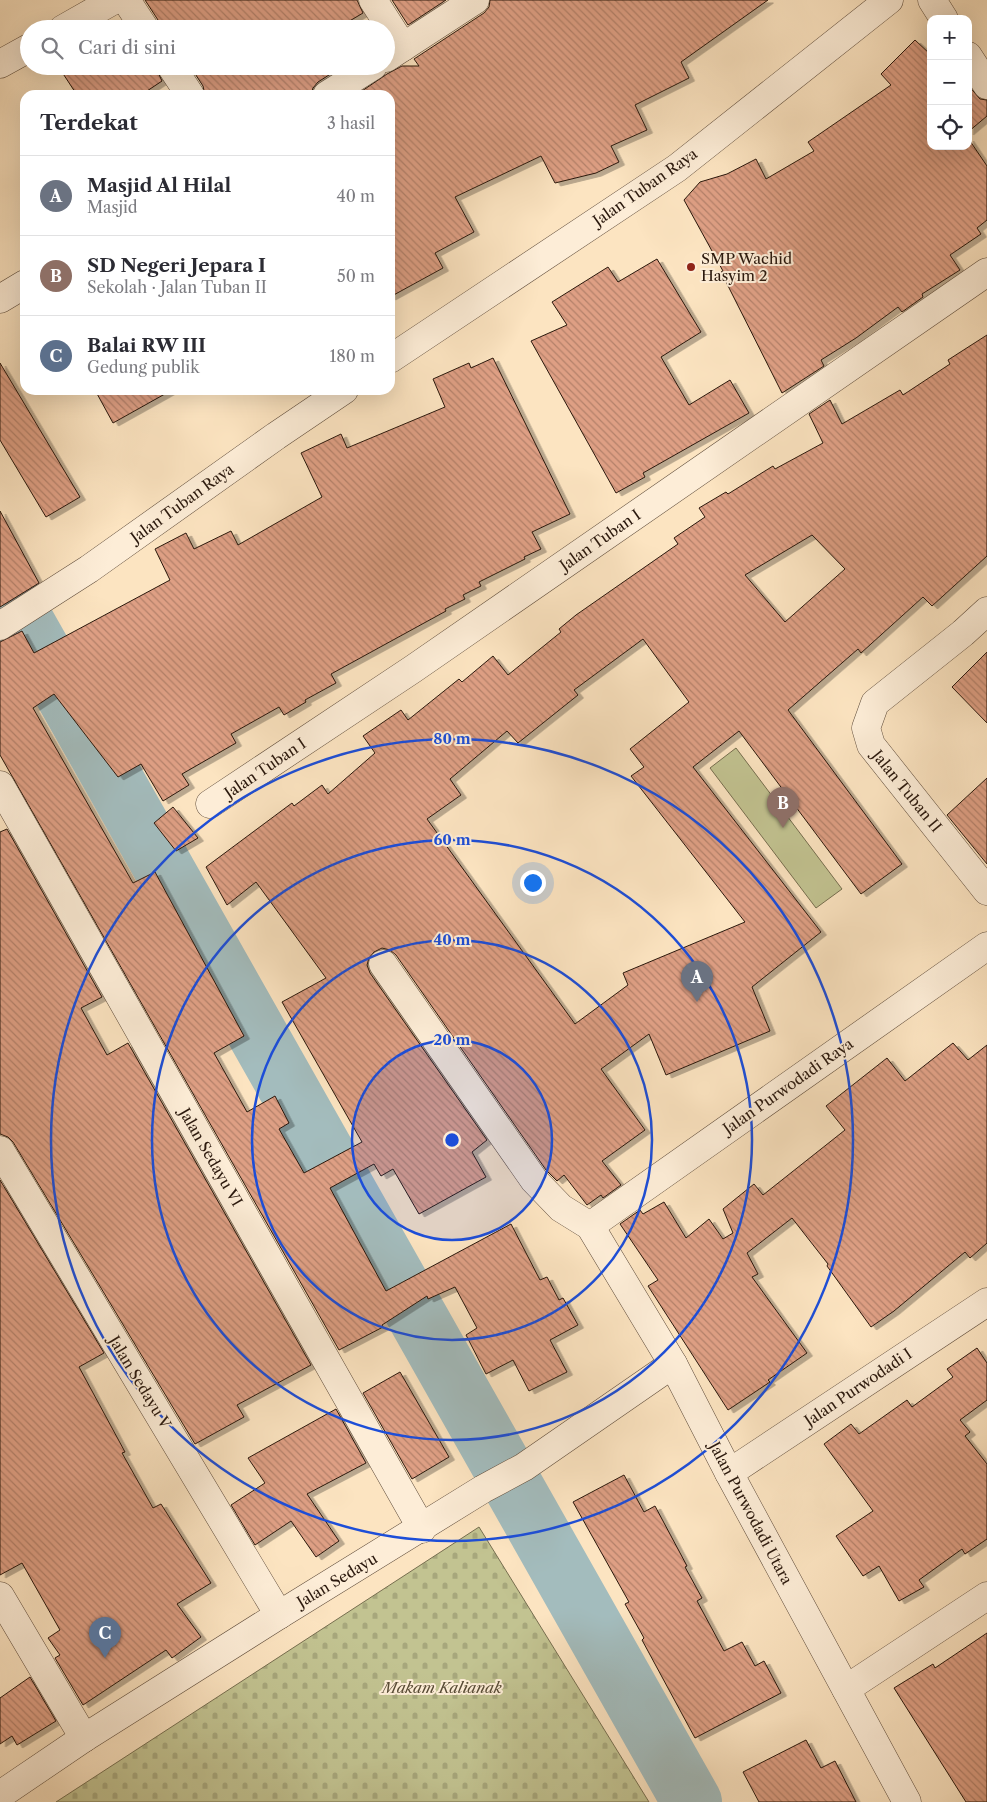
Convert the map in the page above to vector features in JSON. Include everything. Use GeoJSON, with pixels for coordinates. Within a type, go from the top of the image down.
{"type":"FeatureCollection","features":[{"type":"Feature","properties":{"kind":"street"},"geometry":{"type":"LineString","coordinates":[[79,20],[114,0]]}},
{"type":"Feature","properties":{"kind":"street"},"geometry":{"type":"LineString","coordinates":[[126,0],[139,20]]}},
{"type":"Feature","properties":{"kind":"street"},"geometry":{"type":"LineString","coordinates":[[373,0],[381,20]]}},
{"type":"Feature","properties":{"kind":"street"},"geometry":{"type":"LineString","coordinates":[[395,51],[476,0]]}},
{"type":"Feature","properties":{"kind":"street","name":"Jalan Tuban Raya"},"geometry":{"type":"LineString","coordinates":[[395,356],[677,168],[889,0]]}},
{"type":"Feature","properties":{"kind":"street"},"geometry":{"type":"LineString","coordinates":[[932,0],[941,15]]}},
{"type":"Feature","properties":{"kind":"street"},"geometry":{"type":"LineString","coordinates":[[0,64],[20,53]]}},
{"type":"Feature","properties":{"kind":"street"},"geometry":{"type":"LineString","coordinates":[[971,60],[987,85]]}},
{"type":"Feature","properties":{"kind":"street"},"geometry":{"type":"LineString","coordinates":[[176,75],[187,90]]}},
{"type":"Feature","properties":{"kind":"street"},"geometry":{"type":"LineString","coordinates":[[335,90],[359,75]]}},
{"type":"Feature","properties":{"kind":"street","name":"Jalan Tuban I"},"geometry":{"type":"LineString","coordinates":[[210,804],[413,669],[987,272]]}},
{"type":"Feature","properties":{"kind":"street"},"geometry":{"type":"LineString","coordinates":[[0,299],[20,287]]}},
{"type":"Feature","properties":{"kind":"street","name":"Jalan Tuban Raya"},"geometry":{"type":"LineString","coordinates":[[10,620],[89,570],[337,395]]}},
{"type":"Feature","properties":{"kind":"street","name":"Jalan Tuban II"},"geometry":{"type":"LineString","coordinates":[[987,611],[963,633],[875,703],[866,728],[871,745],[987,891]]}},
{"type":"Feature","properties":{"kind":"street","name":"Jalan Sedayu VI"},"geometry":{"type":"LineString","coordinates":[[0,785],[422,1529]]}},
{"type":"Feature","properties":{"kind":"street","name":"Jalan Purwodadi Raya"},"geometry":{"type":"LineString","coordinates":[[590,1226],[987,946]]}},
{"type":"Feature","properties":{"kind":"street"},"geometry":{"type":"LineString","coordinates":[[383,964],[534,1180],[561,1208],[590,1226]]}},
{"type":"Feature","properties":{"kind":"street","name":"Jalan Sedayu V"},"geometry":{"type":"LineString","coordinates":[[0,1150],[279,1615]]}},
{"type":"Feature","properties":{"kind":"street","name":"Jalan Purwodadi Utara"},"geometry":{"type":"LineString","coordinates":[[590,1226],[673,1364],[729,1473],[907,1802]]}},
{"type":"Feature","properties":{"kind":"street","name":"Jalan Purwodadi I"},"geometry":{"type":"LineString","coordinates":[[729,1473],[987,1302]]}},
{"type":"Feature","properties":{"kind":"street","name":"Jalan Sedayu"},"geometry":{"type":"LineString","coordinates":[[0,1795],[84,1738],[279,1615],[422,1529],[483,1489],[524,1467],[673,1364]]}},
{"type":"Feature","properties":{"kind":"street"},"geometry":{"type":"LineString","coordinates":[[0,1596],[84,1738]]}},
{"type":"Feature","properties":{"kind":"street"},"geometry":{"type":"LineString","coordinates":[[846,1689],[987,1596]]}},
{"type":"Feature","properties":{"kind":"green space"},"geometry":{"type":"Polygon","coordinates":[[[736,748],[842,889],[816,908],[710,768],[736,748]]]}},
{"type":"Feature","properties":{"kind":"green space","name":"Makam Kalianak"},"geometry":{"type":"Polygon","coordinates":[[[479,1527],[649,1802],[56,1802],[479,1527]]]}},
{"type":"Feature","properties":{"kind":"building"},"geometry":{"type":"Polygon","coordinates":[[[145,0],[357,0],[363,13],[351,20],[158,20],[145,0]]]}},
{"type":"Feature","properties":{"kind":"building"},"geometry":{"type":"Polygon","coordinates":[[[392,0],[446,0],[408,25],[392,0]]]}},
{"type":"Feature","properties":{"kind":"building"},"geometry":{"type":"Polygon","coordinates":[[[490,0],[768,0],[681,62],[689,78],[635,105],[647,130],[611,146],[619,162],[596,173],[555,183],[541,156],[455,197],[474,232],[435,253],[443,268],[395,294],[395,90],[363,90],[386,75],[395,75],[395,70],[402,66],[419,66],[414,59],[484,13],[489,7],[490,0]]]}},
{"type":"Feature","properties":{"kind":"building"},"geometry":{"type":"Polygon","coordinates":[[[915,40],[927,51],[927,150],[972,150],[972,144],[987,166],[987,220],[977,228],[981,234],[950,255],[960,270],[922,294],[923,297],[902,312],[898,307],[856,338],[821,360],[824,366],[782,393],[721,272],[723,271],[684,200],[700,182],[727,174],[756,159],[766,179],[814,151],[808,142],[891,85],[881,74],[915,40]]]}},
{"type":"Feature","properties":{"kind":"building"},"geometry":{"type":"Polygon","coordinates":[[[64,75],[159,75],[162,81],[148,90],[74,90],[64,75]]]}},
{"type":"Feature","properties":{"kind":"building"},"geometry":{"type":"Polygon","coordinates":[[[196,75],[329,75],[318,82],[312,90],[204,90],[196,75]]]}},
{"type":"Feature","properties":{"kind":"building"},"geometry":{"type":"Polygon","coordinates":[[[972,90],[980,99],[987,100],[987,116],[972,129],[972,90]]]}},
{"type":"Feature","properties":{"kind":"building"},"geometry":{"type":"Polygon","coordinates":[[[657,259],[701,332],[661,357],[689,405],[730,380],[749,413],[643,473],[645,477],[616,493],[531,341],[567,325],[552,302],[608,267],[618,282],[657,259]]]}},
{"type":"Feature","properties":{"kind":"building"},"geometry":{"type":"Polygon","coordinates":[[[987,335],[987,556],[932,606],[923,597],[861,653],[858,649],[788,710],[902,864],[861,894],[739,731],[693,767],[821,932],[752,987],[770,1031],[666,1075],[649,1034],[601,1069],[645,1130],[602,1161],[621,1185],[603,1198],[601,1195],[587,1205],[564,1175],[557,1181],[546,1170],[396,955],[390,950],[382,948],[374,952],[369,958],[367,965],[370,973],[487,1140],[472,1152],[486,1177],[419,1214],[393,1169],[381,1176],[374,1164],[330,1188],[386,1291],[511,1224],[540,1280],[547,1277],[559,1300],[563,1298],[578,1325],[550,1340],[567,1372],[529,1391],[513,1360],[486,1374],[466,1335],[477,1328],[455,1287],[428,1299],[427,1296],[382,1325],[383,1327],[339,1350],[0,755],[0,642],[22,631],[34,653],[170,580],[155,549],[186,533],[194,549],[231,531],[238,545],[322,497],[301,453],[341,434],[347,448],[445,407],[433,379],[469,363],[471,368],[493,358],[570,514],[532,532],[541,549],[479,582],[481,586],[463,595],[465,599],[445,609],[446,611],[331,674],[336,683],[305,700],[306,702],[284,715],[279,707],[231,734],[236,743],[182,774],[189,785],[163,801],[141,764],[118,777],[54,694],[33,708],[133,883],[155,872],[244,1036],[214,1053],[247,1112],[275,1096],[289,1123],[279,1129],[304,1173],[362,1142],[282,1002],[326,978],[256,882],[227,905],[206,867],[292,803],[294,806],[322,785],[328,794],[375,753],[363,736],[401,710],[408,720],[459,679],[462,682],[493,656],[508,675],[561,632],[559,629],[576,615],[678,544],[674,538],[705,517],[699,508],[726,492],[728,494],[773,466],[775,469],[823,443],[809,414],[830,400],[842,424],[900,390],[903,395],[950,364],[948,360],[987,335]],[[812,535],[745,575],[785,622],[845,569],[812,535]],[[643,639],[574,690],[578,695],[518,743],[507,731],[450,779],[461,795],[427,819],[575,1024],[628,985],[623,973],[745,922],[631,776],[644,767],[630,749],[689,702],[643,639]]]}},
{"type":"Feature","properties":{"kind":"building"},"geometry":{"type":"Polygon","coordinates":[[[0,363],[80,497],[46,517],[0,440],[0,363]]]}},
{"type":"Feature","properties":{"kind":"building"},"geometry":{"type":"Polygon","coordinates":[[[98,395],[163,395],[113,423],[98,395]]]}},
{"type":"Feature","properties":{"kind":"building"},"geometry":{"type":"Polygon","coordinates":[[[0,511],[39,583],[0,607],[0,511]]]}},
{"type":"Feature","properties":{"kind":"building"},"geometry":{"type":"Polygon","coordinates":[[[987,652],[987,723],[952,687],[987,652]]]}},
{"type":"Feature","properties":{"kind":"building"},"geometry":{"type":"Polygon","coordinates":[[[987,778],[987,864],[947,815],[987,778]]]}},
{"type":"Feature","properties":{"kind":"building"},"geometry":{"type":"Polygon","coordinates":[[[173,807],[198,838],[176,851],[154,823],[173,807]]]}},
{"type":"Feature","properties":{"kind":"building"},"geometry":{"type":"Polygon","coordinates":[[[7,829],[102,997],[81,1008],[107,1055],[128,1043],[311,1365],[237,1405],[244,1417],[195,1444],[13,1142],[8,1137],[0,1134],[0,832],[7,829]]]}},
{"type":"Feature","properties":{"kind":"building"},"geometry":{"type":"Polygon","coordinates":[[[953,1043],[968,1060],[987,1045],[987,1243],[970,1258],[965,1252],[894,1311],[871,1327],[827,1266],[828,1264],[792,1218],[747,1253],[758,1274],[752,1277],[807,1353],[768,1380],[770,1382],[728,1410],[648,1286],[658,1280],[620,1224],[640,1210],[643,1214],[664,1202],[686,1238],[709,1219],[723,1239],[733,1233],[723,1209],[754,1184],[763,1195],[845,1130],[826,1106],[887,1058],[905,1081],[953,1043]]]}},
{"type":"Feature","properties":{"kind":"building"},"geometry":{"type":"Polygon","coordinates":[[[0,1180],[104,1353],[79,1367],[125,1452],[122,1453],[153,1508],[161,1504],[211,1583],[177,1604],[201,1637],[172,1658],[166,1650],[83,1705],[55,1658],[60,1655],[48,1638],[60,1630],[22,1563],[0,1575],[0,1180]]]}},
{"type":"Feature","properties":{"kind":"building"},"geometry":{"type":"Polygon","coordinates":[[[977,1348],[987,1363],[987,1400],[960,1420],[970,1432],[965,1436],[987,1464],[987,1539],[965,1554],[962,1549],[919,1580],[924,1587],[899,1601],[879,1566],[863,1576],[836,1536],[873,1511],[824,1444],[851,1424],[859,1434],[907,1400],[912,1407],[953,1377],[947,1369],[977,1348]]]}},
{"type":"Feature","properties":{"kind":"building"},"geometry":{"type":"Polygon","coordinates":[[[400,1372],[449,1457],[412,1479],[363,1393],[400,1372]]]}},
{"type":"Feature","properties":{"kind":"building"},"geometry":{"type":"Polygon","coordinates":[[[336,1409],[366,1463],[307,1494],[339,1541],[316,1557],[291,1521],[255,1545],[231,1505],[265,1483],[248,1458],[336,1409]]]}},
{"type":"Feature","properties":{"kind":"building"},"geometry":{"type":"Polygon","coordinates":[[[624,1475],[644,1512],[655,1506],[687,1566],[685,1567],[702,1598],[697,1601],[724,1651],[742,1642],[755,1666],[764,1661],[781,1693],[695,1738],[642,1640],[644,1638],[625,1604],[629,1602],[573,1502],[624,1475]]]}},
{"type":"Feature","properties":{"kind":"building"},"geometry":{"type":"Polygon","coordinates":[[[987,1633],[987,1802],[966,1802],[894,1688],[933,1664],[935,1668],[987,1633]]]}},
{"type":"Feature","properties":{"kind":"building"},"geometry":{"type":"Polygon","coordinates":[[[30,1677],[56,1721],[17,1745],[12,1736],[0,1744],[0,1698],[30,1677]]]}},
{"type":"Feature","properties":{"kind":"building"},"geometry":{"type":"Polygon","coordinates":[[[806,1740],[821,1768],[835,1761],[856,1802],[759,1802],[743,1772],[806,1740]]]}},
{"type":"Feature","properties":{"kind":"waterway"},"geometry":{"type":"LineString","coordinates":[[0,579],[692,1802]]}},
{"type":"Feature","properties":{"kind":"place","name":"SMP Wachid Hasyim 2"},"geometry":{"type":"Point","coordinates":[691,267]}},
{"type":"Feature","properties":{"kind":"place","name":"SD Negeri Jepara I"},"geometry":{"type":"Point","coordinates":[783,828]}},
{"type":"Feature","properties":{"kind":"place","name":"Masjid Al Hilal"},"geometry":{"type":"Point","coordinates":[697,1002]}},
{"type":"Feature","properties":{"kind":"place","name":"Balai RW III"},"geometry":{"type":"Point","coordinates":[105,1658]}}]}
